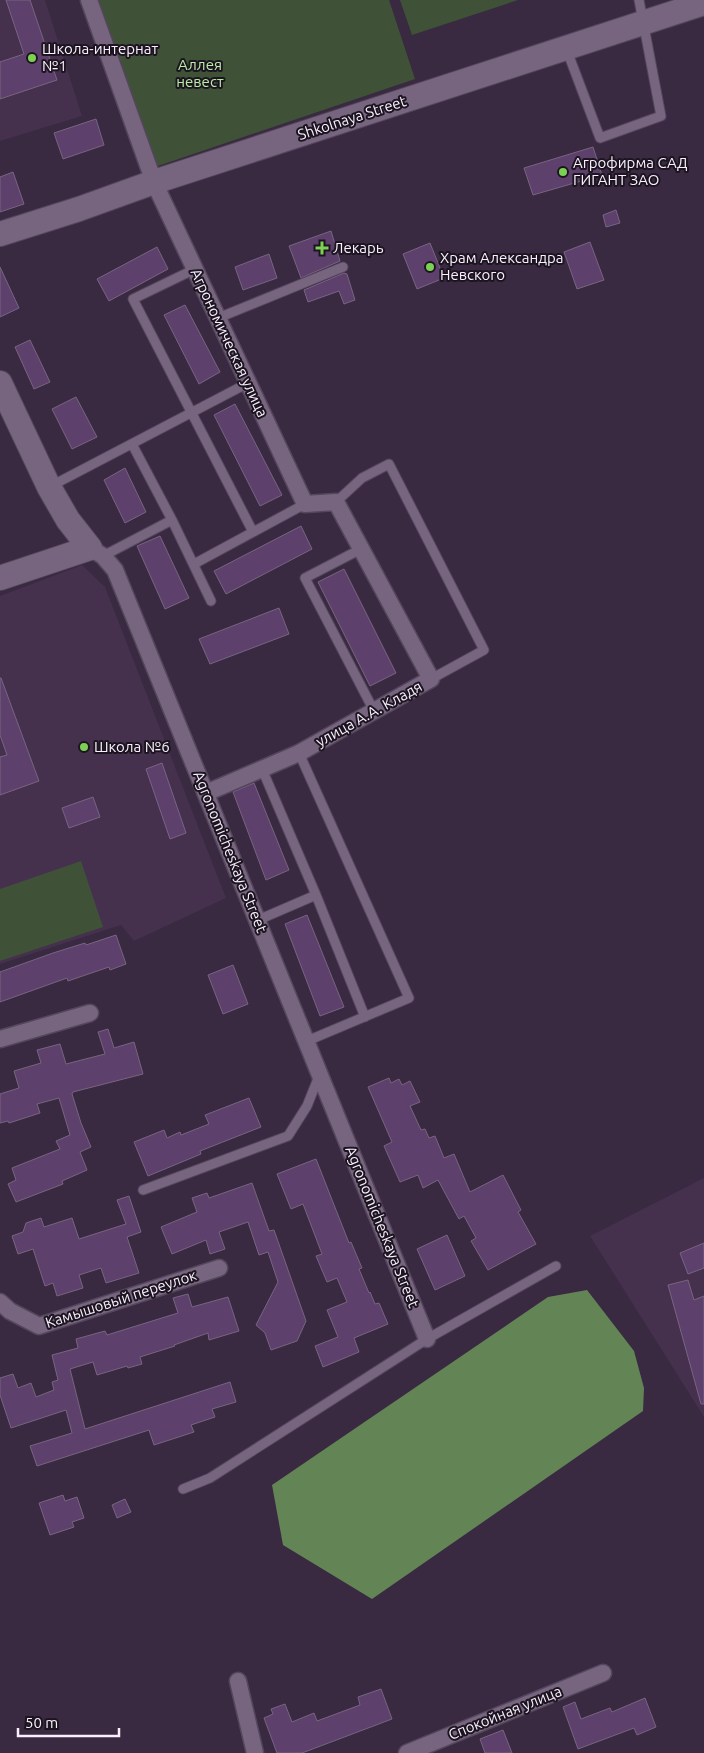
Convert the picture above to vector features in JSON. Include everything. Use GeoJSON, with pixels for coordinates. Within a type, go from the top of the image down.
{"type":"FeatureCollection","features":[{"type":"Feature","properties":{"kind":"street","name":"Агрономическая улица"},"geometry":{"type":"LineString","coordinates":[[89,0],[154,182],[306,504]]}},
{"type":"Feature","properties":{"kind":"street","name":"Shkolnaya Street"},"geometry":{"type":"LineString","coordinates":[[0,234],[79,210],[154,182],[566,47],[642,11],[704,3]]}},
{"type":"Feature","properties":{"kind":"street","name":"Agronomicheskaya Street"},"geometry":{"type":"LineString","coordinates":[[0,383],[49,487],[68,520],[96,552],[115,570],[427,1339]]}},
{"type":"Feature","properties":{"kind":"street"},"geometry":{"type":"LineString","coordinates":[[306,504],[336,502]]}},
{"type":"Feature","properties":{"kind":"street","name":"улица А.А. Кладя"},"geometry":{"type":"LineString","coordinates":[[206,793],[298,753],[431,679],[336,502]]}},
{"type":"Feature","properties":{"kind":"street"},"geometry":{"type":"LineString","coordinates":[[0,578],[96,552]]}},
{"type":"Feature","properties":{"kind":"street"},"geometry":{"type":"LineString","coordinates":[[0,1039],[90,1013]]}},
{"type":"Feature","properties":{"kind":"street","name":"Камышовый переулок"},"geometry":{"type":"LineString","coordinates":[[0,1302],[10,1311],[39,1326],[219,1268]]}},
{"type":"Feature","properties":{"kind":"street","name":"Спокойная улица"},"geometry":{"type":"LineString","coordinates":[[407,1753],[602,1673]]}},
{"type":"Feature","properties":{"kind":"street"},"geometry":{"type":"LineString","coordinates":[[238,1681],[255,1753]]}},
{"type":"Feature","properties":{"kind":"lane"},"geometry":{"type":"LineString","coordinates":[[566,47],[600,138],[661,116],[642,11]]}},
{"type":"Feature","properties":{"kind":"lane"},"geometry":{"type":"LineString","coordinates":[[218,318],[344,267]]}},
{"type":"Feature","properties":{"kind":"lane"},"geometry":{"type":"LineString","coordinates":[[195,269],[133,299],[253,532]]}},
{"type":"Feature","properties":{"kind":"lane"},"geometry":{"type":"LineString","coordinates":[[49,487],[248,383]]}},
{"type":"Feature","properties":{"kind":"lane"},"geometry":{"type":"LineString","coordinates":[[132,444],[172,520],[211,601]]}},
{"type":"Feature","properties":{"kind":"lane"},"geometry":{"type":"LineString","coordinates":[[336,502],[362,478],[388,464],[484,650],[431,679]]}},
{"type":"Feature","properties":{"kind":"lane"},"geometry":{"type":"LineString","coordinates":[[194,564],[306,504]]}},
{"type":"Feature","properties":{"kind":"lane"},"geometry":{"type":"LineString","coordinates":[[96,552],[172,520]]}},
{"type":"Feature","properties":{"kind":"lane"},"geometry":{"type":"LineString","coordinates":[[361,549],[305,578],[374,711]]}},
{"type":"Feature","properties":{"kind":"lane"},"geometry":{"type":"LineString","coordinates":[[298,753],[409,998],[307,1041]]}},
{"type":"Feature","properties":{"kind":"lane"},"geometry":{"type":"LineString","coordinates":[[262,769],[316,895],[365,1017]]}},
{"type":"Feature","properties":{"kind":"lane"},"geometry":{"type":"LineString","coordinates":[[258,920],[316,895]]}},
{"type":"Feature","properties":{"kind":"lane"},"geometry":{"type":"LineString","coordinates":[[143,1190],[288,1136],[308,1106],[320,1073]]}},
{"type":"Feature","properties":{"kind":"lane"},"geometry":{"type":"LineString","coordinates":[[183,1489],[210,1478],[427,1339],[556,1266]]}},
{"type":"Feature","properties":{"kind":"shaded area","name":"Школа-интернат №1"},"geometry":{"type":"Polygon","coordinates":[[[0,0],[45,0],[82,116],[0,141],[0,0]]]}},
{"type":"Feature","properties":{"kind":"shaded area","name":"Школа №6"},"geometry":{"type":"Polygon","coordinates":[[[82,565],[105,587],[226,898],[134,941],[121,925],[0,964],[0,596],[82,565]]]}},
{"type":"Feature","properties":{"kind":"shaded area"},"geometry":{"type":"Polygon","coordinates":[[[704,1178],[704,1417],[590,1236],[704,1178]]]}},
{"type":"Feature","properties":{"kind":"shaded area"},"geometry":{"type":"Polygon","coordinates":[[[587,1290],[634,1351],[644,1388],[643,1411],[372,1599],[283,1545],[272,1485],[548,1297],[587,1290]]]}},
{"type":"Feature","properties":{"kind":"green space","name":"Аллея невест"},"geometry":{"type":"Polygon","coordinates":[[[97,0],[389,0],[415,79],[155,167],[97,0]]]}},
{"type":"Feature","properties":{"kind":"green space"},"geometry":{"type":"Polygon","coordinates":[[[400,0],[518,0],[412,35],[400,0]]]}},
{"type":"Feature","properties":{"kind":"green space"},"geometry":{"type":"Polygon","coordinates":[[[81,861],[103,927],[0,961],[0,889],[81,861]]]}},
{"type":"Feature","properties":{"kind":"building"},"geometry":{"type":"Polygon","coordinates":[[[6,0],[30,0],[57,80],[0,99],[0,62],[24,54],[6,0]]]}},
{"type":"Feature","properties":{"kind":"building"},"geometry":{"type":"Polygon","coordinates":[[[96,119],[104,145],[63,159],[54,133],[96,119]]]}},
{"type":"Feature","properties":{"kind":"building","name":"Агрофирма САД ГИГАНТ ЗАО"},"geometry":{"type":"Polygon","coordinates":[[[593,147],[602,175],[533,195],[524,168],[593,147]]]}},
{"type":"Feature","properties":{"kind":"building"},"geometry":{"type":"Polygon","coordinates":[[[13,172],[24,204],[0,212],[0,177],[13,172]]]}},
{"type":"Feature","properties":{"kind":"building"},"geometry":{"type":"Polygon","coordinates":[[[616,210],[620,223],[606,227],[603,215],[616,210]]]}},
{"type":"Feature","properties":{"kind":"building"},"geometry":{"type":"Polygon","coordinates":[[[331,231],[340,261],[301,278],[289,246],[331,231]]]}},
{"type":"Feature","properties":{"kind":"building"},"geometry":{"type":"Polygon","coordinates":[[[590,242],[604,280],[577,289],[564,252],[590,242]]]}},
{"type":"Feature","properties":{"kind":"building"},"geometry":{"type":"Polygon","coordinates":[[[430,243],[444,278],[417,289],[403,254],[430,243]]]}},
{"type":"Feature","properties":{"kind":"building"},"geometry":{"type":"Polygon","coordinates":[[[157,247],[168,269],[109,301],[97,279],[157,247]]]}},
{"type":"Feature","properties":{"kind":"building"},"geometry":{"type":"Polygon","coordinates":[[[269,254],[277,278],[243,290],[235,267],[269,254]]]}},
{"type":"Feature","properties":{"kind":"building"},"geometry":{"type":"Polygon","coordinates":[[[0,267],[19,308],[0,317],[0,267]]]}},
{"type":"Feature","properties":{"kind":"building"},"geometry":{"type":"Polygon","coordinates":[[[344,273],[347,274],[355,300],[344,304],[339,291],[308,302],[304,290],[344,273]]]}},
{"type":"Feature","properties":{"kind":"building"},"geometry":{"type":"Polygon","coordinates":[[[185,305],[220,372],[199,384],[164,315],[185,305]]]}},
{"type":"Feature","properties":{"kind":"building"},"geometry":{"type":"Polygon","coordinates":[[[30,340],[50,382],[34,389],[15,347],[30,340]]]}},
{"type":"Feature","properties":{"kind":"building"},"geometry":{"type":"Polygon","coordinates":[[[76,397],[97,437],[72,449],[52,409],[76,397]]]}},
{"type":"Feature","properties":{"kind":"building"},"geometry":{"type":"Polygon","coordinates":[[[235,404],[282,495],[260,506],[214,415],[235,404]]]}},
{"type":"Feature","properties":{"kind":"building"},"geometry":{"type":"Polygon","coordinates":[[[125,468],[146,512],[125,523],[104,480],[125,468]]]}},
{"type":"Feature","properties":{"kind":"building"},"geometry":{"type":"Polygon","coordinates":[[[301,526],[312,549],[226,594],[214,571],[301,526]]]}},
{"type":"Feature","properties":{"kind":"building"},"geometry":{"type":"Polygon","coordinates":[[[160,536],[189,598],[165,609],[137,546],[160,536]]]}},
{"type":"Feature","properties":{"kind":"building"},"geometry":{"type":"Polygon","coordinates":[[[344,569],[396,673],[370,686],[318,582],[344,569]]]}},
{"type":"Feature","properties":{"kind":"building"},"geometry":{"type":"Polygon","coordinates":[[[279,608],[289,634],[210,664],[199,639],[279,608]]]}},
{"type":"Feature","properties":{"kind":"building"},"geometry":{"type":"Polygon","coordinates":[[[0,678],[39,781],[0,795],[0,757],[7,755],[0,735],[0,678]]]}},
{"type":"Feature","properties":{"kind":"building"},"geometry":{"type":"Polygon","coordinates":[[[162,763],[186,833],[170,839],[146,769],[162,763]]]}},
{"type":"Feature","properties":{"kind":"building"},"geometry":{"type":"Polygon","coordinates":[[[254,783],[289,870],[266,880],[233,792],[254,783]]]}},
{"type":"Feature","properties":{"kind":"building"},"geometry":{"type":"Polygon","coordinates":[[[93,797],[100,817],[69,828],[62,808],[93,797]]]}},
{"type":"Feature","properties":{"kind":"building"},"geometry":{"type":"Polygon","coordinates":[[[307,915],[344,1007],[320,1016],[285,924],[307,915]]]}},
{"type":"Feature","properties":{"kind":"building"},"geometry":{"type":"Polygon","coordinates":[[[116,935],[126,964],[110,970],[109,967],[68,981],[67,978],[0,1002],[0,972],[53,953],[116,935]]]}},
{"type":"Feature","properties":{"kind":"building"},"geometry":{"type":"Polygon","coordinates":[[[233,965],[248,1004],[223,1014],[208,975],[233,965]]]}},
{"type":"Feature","properties":{"kind":"building"},"geometry":{"type":"Polygon","coordinates":[[[108,1029],[114,1048],[134,1042],[143,1074],[73,1092],[81,1123],[91,1147],[80,1152],[87,1170],[62,1181],[63,1184],[16,1202],[8,1184],[16,1180],[12,1168],[60,1149],[56,1141],[70,1135],[59,1098],[37,1104],[40,1113],[9,1123],[8,1121],[0,1123],[0,1094],[19,1088],[14,1071],[41,1063],[37,1050],[60,1044],[66,1064],[105,1054],[98,1032],[108,1029]]]}},
{"type":"Feature","properties":{"kind":"building"},"geometry":{"type":"Polygon","coordinates":[[[389,1078],[391,1083],[399,1079],[402,1085],[410,1081],[420,1102],[410,1106],[421,1130],[425,1129],[429,1138],[435,1136],[444,1158],[454,1154],[470,1192],[503,1175],[521,1210],[518,1212],[536,1244],[488,1270],[471,1241],[476,1238],[464,1216],[459,1219],[438,1180],[423,1188],[418,1175],[400,1182],[384,1146],[392,1142],[368,1087],[389,1078]]]}},
{"type":"Feature","properties":{"kind":"building"},"geometry":{"type":"Polygon","coordinates":[[[249,1098],[261,1127],[200,1151],[201,1154],[148,1176],[134,1142],[164,1130],[167,1138],[180,1132],[181,1135],[209,1124],[205,1115],[249,1098]]]}},
{"type":"Feature","properties":{"kind":"building"},"geometry":{"type":"Polygon","coordinates":[[[316,1159],[349,1243],[351,1242],[362,1268],[359,1269],[369,1293],[375,1304],[379,1303],[388,1324],[354,1338],[359,1352],[323,1367],[315,1346],[338,1337],[327,1310],[347,1302],[337,1278],[327,1282],[316,1256],[322,1254],[303,1204],[291,1209],[277,1174],[316,1159]]]}},
{"type":"Feature","properties":{"kind":"building"},"geometry":{"type":"Polygon","coordinates":[[[252,1183],[269,1231],[274,1230],[306,1321],[297,1341],[271,1350],[265,1333],[256,1325],[278,1282],[268,1252],[259,1255],[248,1222],[219,1232],[225,1249],[210,1254],[206,1240],[172,1254],[161,1227],[197,1212],[192,1198],[207,1193],[209,1198],[252,1183]]]}},
{"type":"Feature","properties":{"kind":"building"},"geometry":{"type":"Polygon","coordinates":[[[129,1196],[141,1232],[127,1237],[139,1273],[106,1283],[101,1268],[79,1275],[83,1288],[57,1296],[53,1283],[45,1286],[33,1249],[18,1254],[12,1236],[23,1232],[26,1223],[41,1218],[44,1227],[72,1218],[79,1239],[126,1224],[117,1200],[129,1196]]]}},
{"type":"Feature","properties":{"kind":"building"},"geometry":{"type":"Polygon","coordinates":[[[447,1235],[465,1276],[435,1290],[417,1249],[447,1235]]]}},
{"type":"Feature","properties":{"kind":"building"},"geometry":{"type":"Polygon","coordinates":[[[704,1243],[704,1268],[688,1274],[680,1253],[704,1243]]]}},
{"type":"Feature","properties":{"kind":"building"},"geometry":{"type":"Polygon","coordinates":[[[688,1280],[694,1300],[704,1296],[704,1404],[701,1404],[668,1285],[688,1280]]]}},
{"type":"Feature","properties":{"kind":"building"},"geometry":{"type":"Polygon","coordinates":[[[188,1294],[192,1307],[228,1297],[239,1331],[209,1340],[208,1333],[140,1357],[142,1364],[128,1368],[127,1366],[97,1375],[93,1362],[70,1369],[85,1429],[230,1382],[236,1402],[212,1409],[215,1417],[191,1425],[194,1432],[154,1445],[149,1430],[37,1466],[30,1446],[72,1433],[66,1410],[11,1428],[0,1395],[0,1378],[13,1374],[18,1388],[31,1383],[36,1397],[54,1390],[52,1382],[58,1380],[52,1355],[78,1348],[76,1339],[105,1331],[107,1335],[178,1313],[173,1298],[188,1294]]]}},
{"type":"Feature","properties":{"kind":"building"},"geometry":{"type":"Polygon","coordinates":[[[63,1495],[65,1501],[77,1497],[84,1518],[72,1522],[74,1527],[50,1535],[39,1503],[63,1495]]]}},
{"type":"Feature","properties":{"kind":"building"},"geometry":{"type":"Polygon","coordinates":[[[125,1499],[131,1512],[117,1518],[112,1505],[125,1499]]]}},
{"type":"Feature","properties":{"kind":"building"},"geometry":{"type":"Polygon","coordinates":[[[381,1689],[392,1719],[302,1753],[277,1753],[264,1718],[273,1714],[271,1709],[285,1704],[292,1722],[314,1713],[317,1721],[360,1705],[358,1697],[381,1689]]]}},
{"type":"Feature","properties":{"kind":"building"},"geometry":{"type":"Polygon","coordinates":[[[645,1698],[656,1727],[637,1735],[634,1728],[578,1749],[563,1707],[575,1702],[581,1719],[610,1708],[612,1712],[645,1698]]]}},
{"type":"Feature","properties":{"kind":"building"},"geometry":{"type":"Polygon","coordinates":[[[503,1730],[512,1753],[485,1753],[480,1739],[503,1730]]]}},
{"type":"Feature","properties":{"kind":"place","name":"Школа-интернат №1"},"geometry":{"type":"Point","coordinates":[32,58]}},
{"type":"Feature","properties":{"kind":"place","name":"Агрофирма САД ГИГАНТ ЗАО"},"geometry":{"type":"Point","coordinates":[563,172]}},
{"type":"Feature","properties":{"kind":"place","name":"Лекарь"},"geometry":{"type":"Point","coordinates":[322,248]}},
{"type":"Feature","properties":{"kind":"place","name":"Храм Александра Невского"},"geometry":{"type":"Point","coordinates":[430,267]}},
{"type":"Feature","properties":{"kind":"place","name":"Школа №6"},"geometry":{"type":"Point","coordinates":[84,747]}}]}
